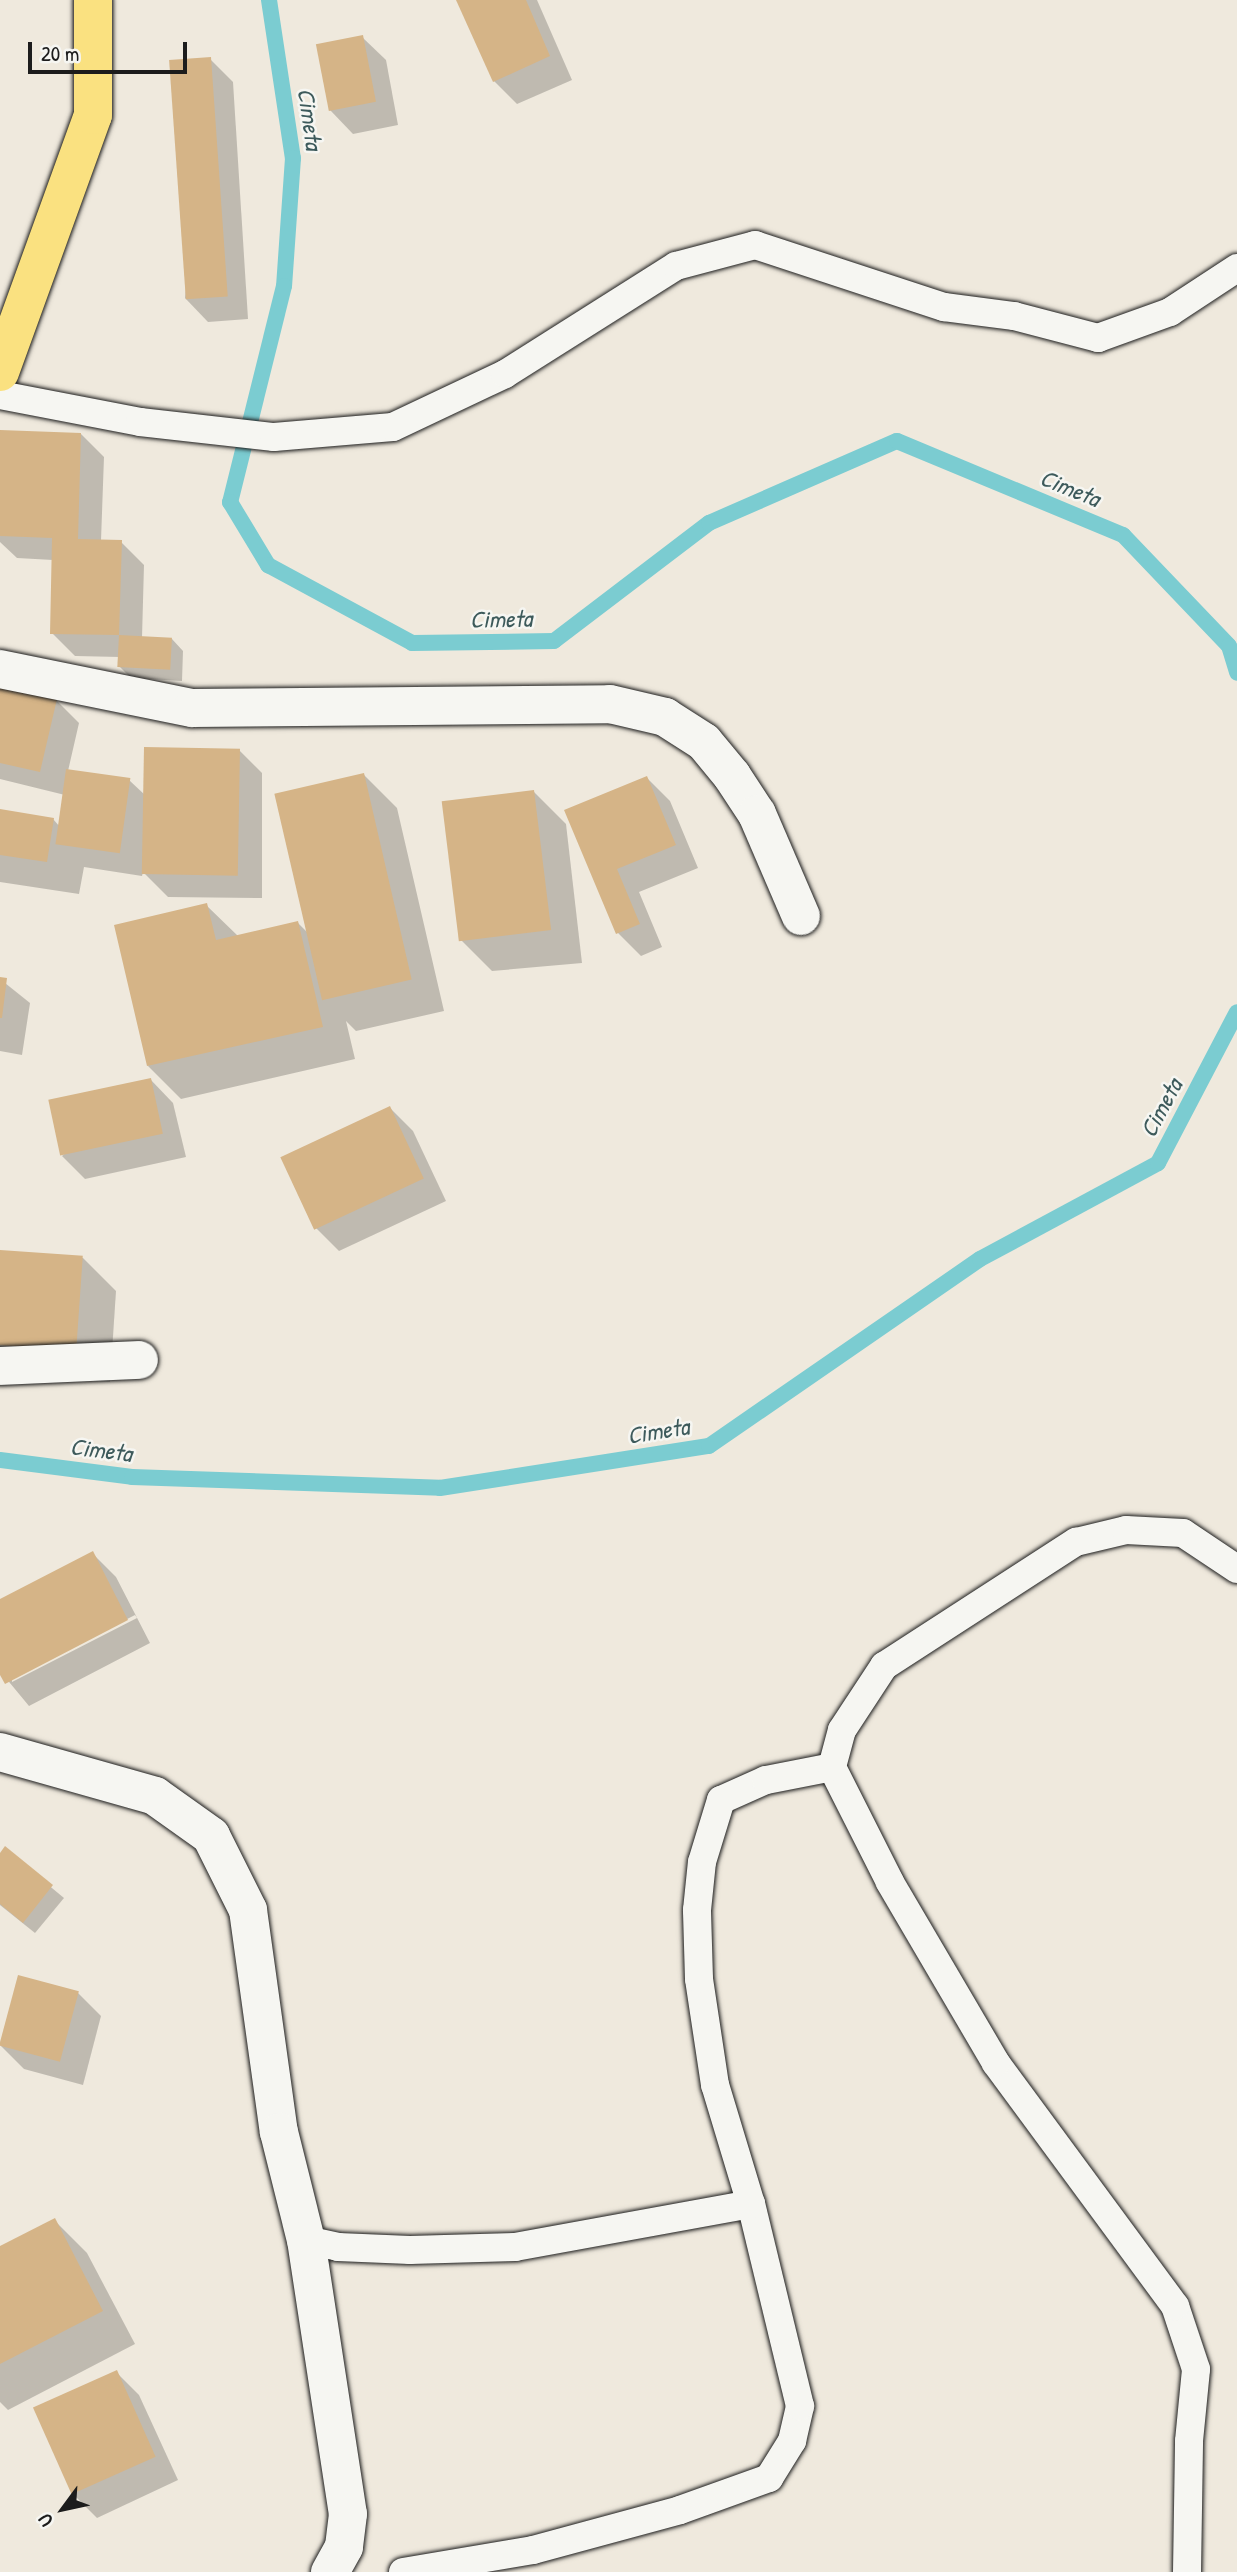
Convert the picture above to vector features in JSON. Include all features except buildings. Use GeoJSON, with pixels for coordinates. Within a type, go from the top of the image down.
{"type":"FeatureCollection","features":[{"type":"Feature","properties":{"kind":"highway"},"geometry":{"type":"LineString","coordinates":[[0,372],[93,115],[93,0]]}},
{"type":"Feature","properties":{"kind":"street"},"geometry":{"type":"LineString","coordinates":[[0,669],[192,708],[610,704],[665,717],[704,742],[732,776],[757,814],[801,916]]}},
{"type":"Feature","properties":{"kind":"street"},"geometry":{"type":"LineString","coordinates":[[0,1366],[139,1360]]}},
{"type":"Feature","properties":{"kind":"street"},"geometry":{"type":"LineString","coordinates":[[0,1752],[155,1796],[211,1836],[248,1910],[279,2132],[306,2240],[348,2514],[344,2547],[330,2572]]}},
{"type":"Feature","properties":{"kind":"lane"},"geometry":{"type":"LineString","coordinates":[[0,395],[140,422],[274,437],[393,427],[505,374],[676,266],[755,245],[944,307],[1014,316],[1098,338],[1170,312],[1237,268]]}},
{"type":"Feature","properties":{"kind":"lane"},"geometry":{"type":"LineString","coordinates":[[1187,2572],[1189,2441],[1196,2369],[1175,2306],[996,2063],[890,1882],[832,1767],[842,1730],[884,1666],[1076,1542],[1126,1530],[1183,1534],[1237,1569]]}},
{"type":"Feature","properties":{"kind":"lane"},"geometry":{"type":"LineString","coordinates":[[403,2572],[533,2550],[606,2532],[769,2478],[792,2441],[800,2406],[751,2204],[715,2085],[703,2006],[697,1910],[702,1862],[721,1800],[766,1780],[832,1767]]}},
{"type":"Feature","properties":{"kind":"lane"},"geometry":{"type":"LineString","coordinates":[[306,2240],[338,2247],[410,2250],[515,2248],[751,2204]]}},
{"type":"Feature","properties":{"kind":"waterway","name":"Cimeta"},"geometry":{"type":"LineString","coordinates":[[269,0],[293,158],[284,286],[230,502],[268,565],[412,643],[554,641],[709,523],[897,441],[1123,535],[1229,646],[1237,673]]}},
{"type":"Feature","properties":{"kind":"waterway","name":"Cimeta"},"geometry":{"type":"LineString","coordinates":[[0,1460],[132,1477],[440,1488],[709,1446],[980,1259],[1158,1163],[1237,1012]]}}]}
